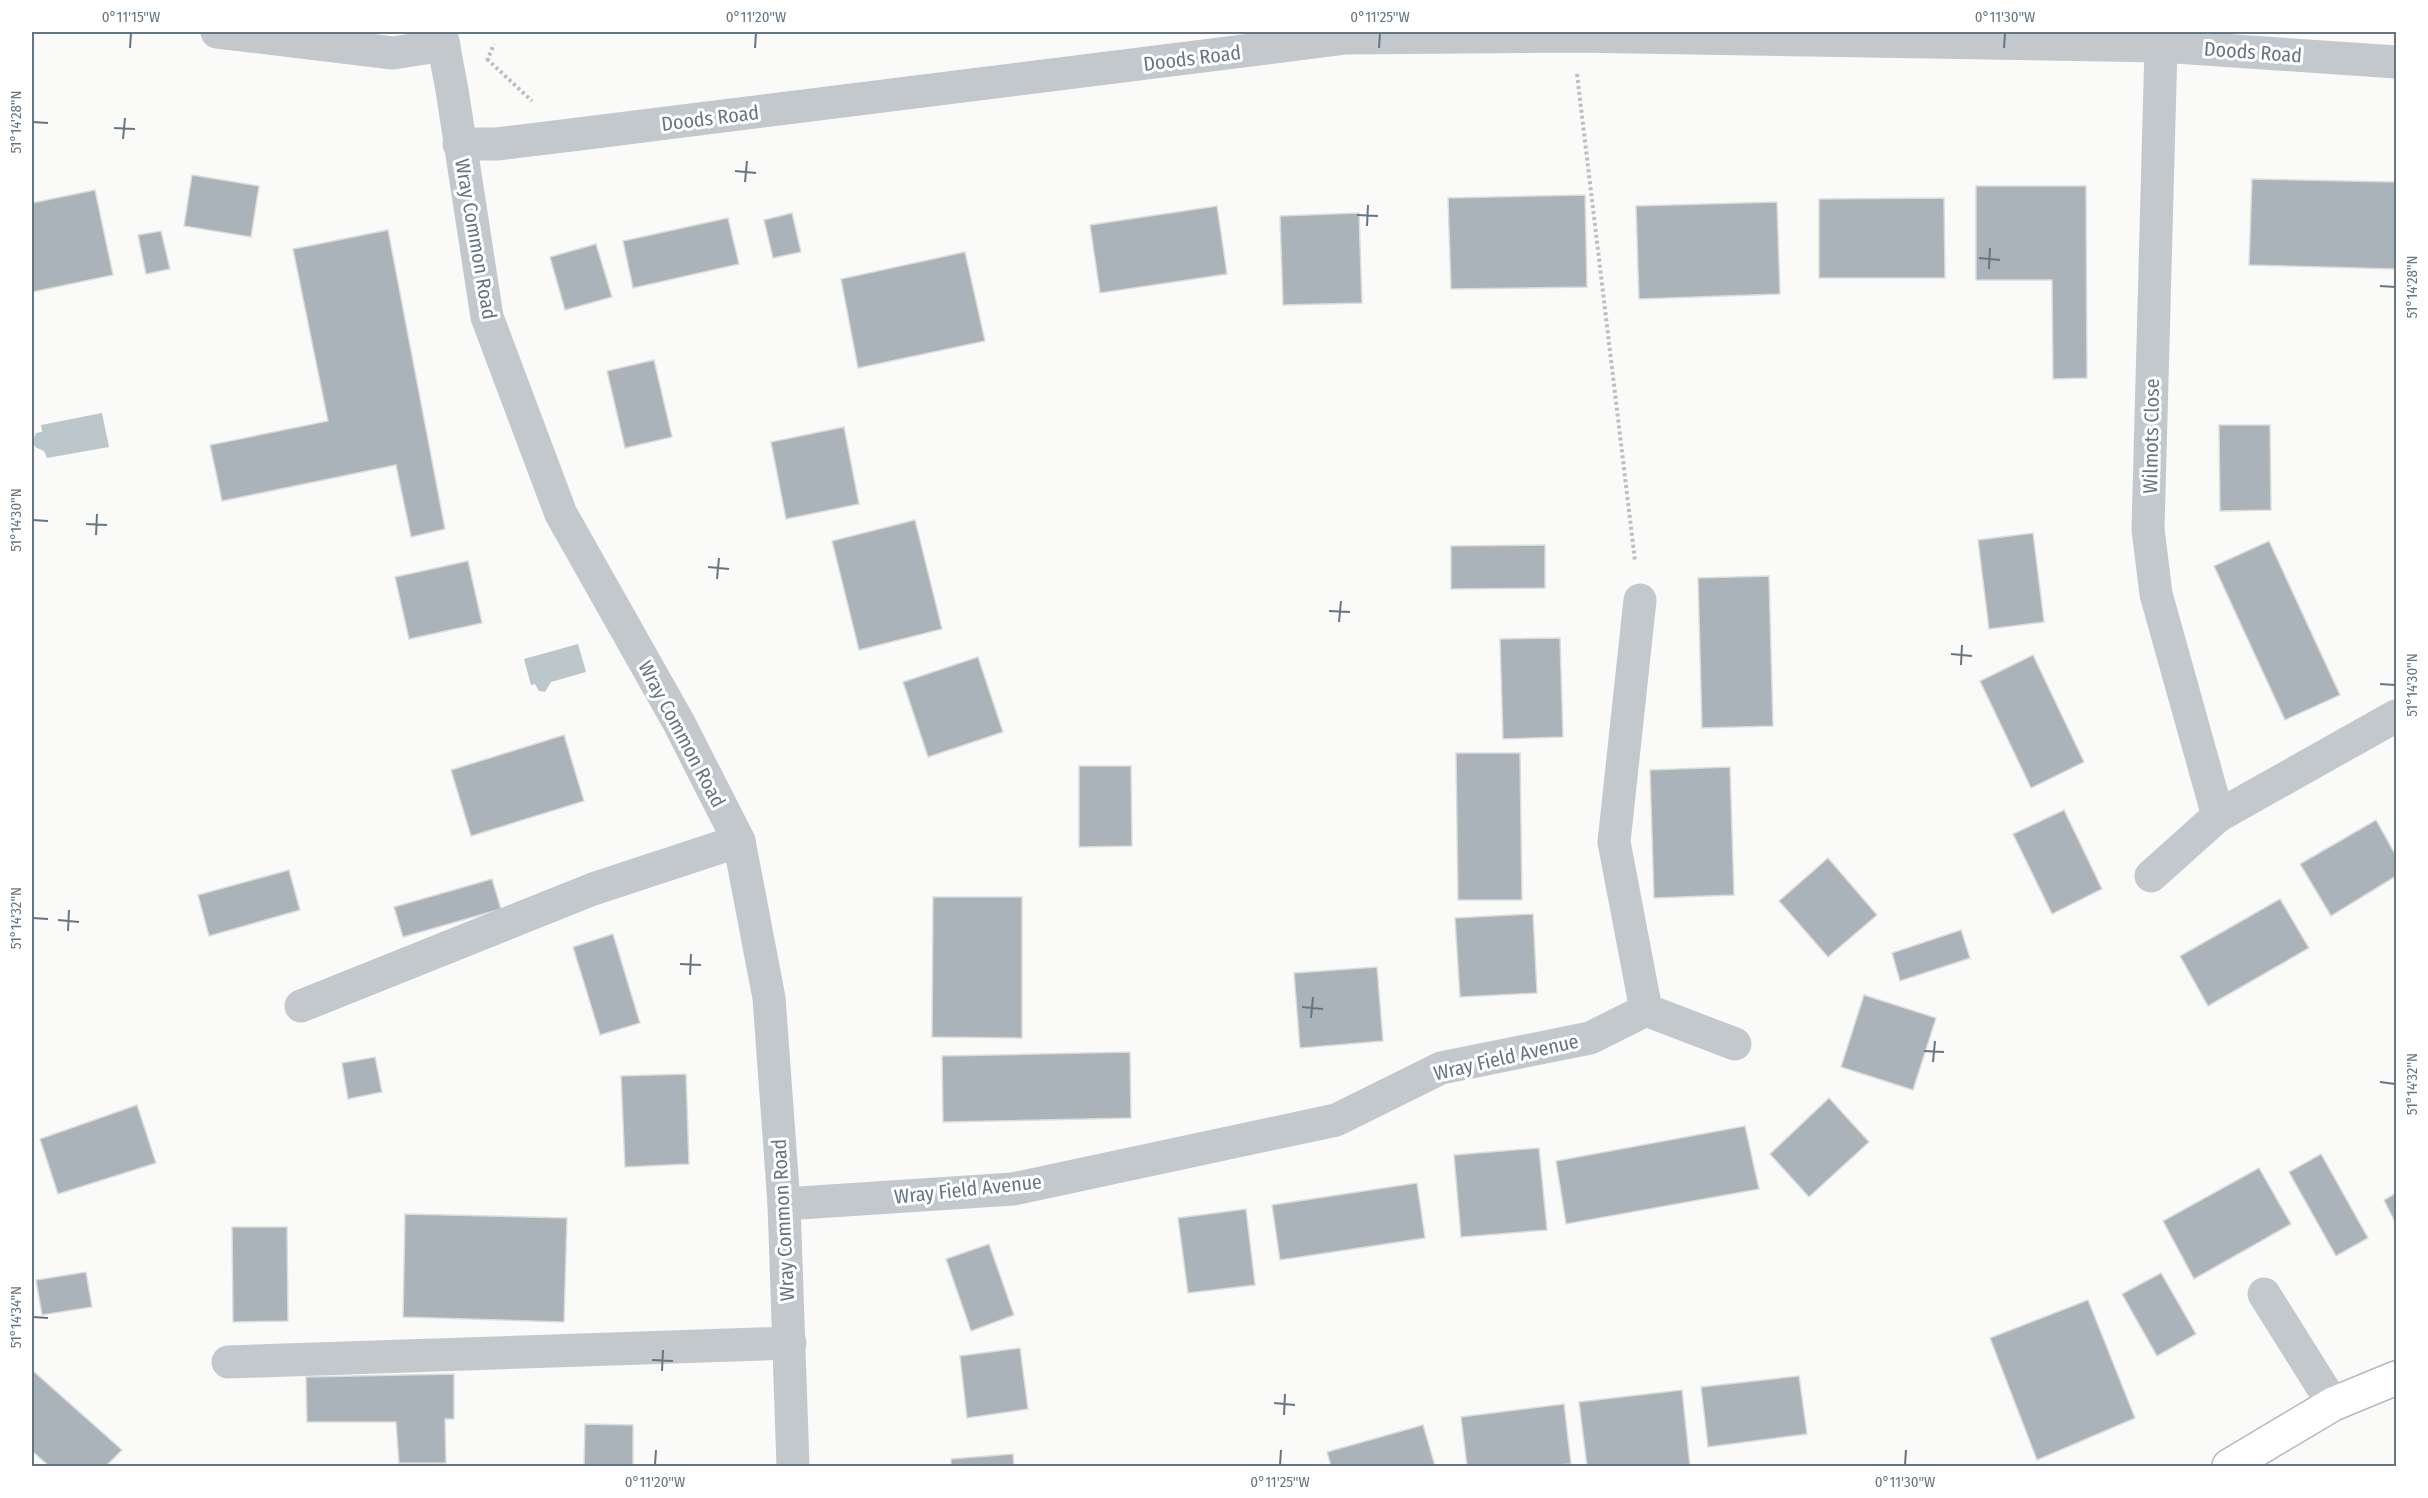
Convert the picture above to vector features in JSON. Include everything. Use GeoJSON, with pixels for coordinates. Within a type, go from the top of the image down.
{"type":"FeatureCollection","features":[{"type":"Feature","properties":{"kind":"main road"},"geometry":{"type":"LineString","coordinates":[[2229,1467],[2333,1404],[2397,1378]]}},
{"type":"Feature","properties":{"kind":"street"},"geometry":{"type":"LineString","coordinates":[[217,32],[393,53],[442,38]]}},
{"type":"Feature","properties":{"kind":"street","name":"Doods Road"},"geometry":{"type":"LineString","coordinates":[[459,144],[497,144],[1346,38],[1559,35],[2161,46],[2397,62]]}},
{"type":"Feature","properties":{"kind":"street","name":"Wray Common Road"},"geometry":{"type":"LineString","coordinates":[[442,38],[487,317],[561,514],[679,723],[739,841],[769,998],[784,1204],[793,1467]]}},
{"type":"Feature","properties":{"kind":"street","name":"Wilmots Close"},"geometry":{"type":"LineString","coordinates":[[2161,46],[2148,529],[2156,594],[2218,816]]}},
{"type":"Feature","properties":{"kind":"street"},"geometry":{"type":"LineString","coordinates":[[1640,600],[1614,842],[1646,1010],[1735,1044]]}},
{"type":"Feature","properties":{"kind":"street"},"geometry":{"type":"LineString","coordinates":[[2151,876],[2218,816],[2397,716]]}},
{"type":"Feature","properties":{"kind":"street"},"geometry":{"type":"LineString","coordinates":[[301,1006],[593,889],[739,841]]}},
{"type":"Feature","properties":{"kind":"street","name":"Wray Field Avenue"},"geometry":{"type":"LineString","coordinates":[[784,1204],[1013,1189],[1336,1120],[1441,1068],[1590,1038],[1646,1010]]}},
{"type":"Feature","properties":{"kind":"street"},"geometry":{"type":"LineString","coordinates":[[2264,1294],[2333,1404]]}},
{"type":"Feature","properties":{"kind":"street"},"geometry":{"type":"LineString","coordinates":[[228,1362],[789,1343]]}},
{"type":"Feature","properties":{"kind":"path"},"geometry":{"type":"LineString","coordinates":[[1559,35],[1640,600]]}},
{"type":"Feature","properties":{"kind":"path"},"geometry":{"type":"LineString","coordinates":[[442,38],[487,59],[571,135]]}},
{"type":"Feature","properties":{"kind":"shaded area"},"geometry":{"type":"Polygon","coordinates":[[[102,413],[109,447],[47,458],[44,451],[35,447],[33,441],[36,433],[42,432],[41,425],[102,413]]]}},
{"type":"Feature","properties":{"kind":"shaded area"},"geometry":{"type":"Polygon","coordinates":[[[578,644],[586,672],[551,682],[545,692],[539,691],[535,684],[531,685],[524,659],[578,644]]]}},
{"type":"Feature","properties":{"kind":"building"},"geometry":{"type":"Polygon","coordinates":[[[192,175],[259,186],[251,237],[184,226],[192,175]]]}},
{"type":"Feature","properties":{"kind":"building"},"geometry":{"type":"Polygon","coordinates":[[[2252,179],[2396,182],[2396,269],[2249,265],[2252,179]]]}},
{"type":"Feature","properties":{"kind":"building"},"geometry":{"type":"Polygon","coordinates":[[[1976,186],[2086,186],[2087,378],[2053,379],[2052,280],[1976,280],[1976,186]]]}},
{"type":"Feature","properties":{"kind":"building"},"geometry":{"type":"Polygon","coordinates":[[[95,190],[113,275],[32,292],[32,203],[95,190]]]}},
{"type":"Feature","properties":{"kind":"building"},"geometry":{"type":"Polygon","coordinates":[[[1585,195],[1587,287],[1451,289],[1448,198],[1585,195]]]}},
{"type":"Feature","properties":{"kind":"building"},"geometry":{"type":"Polygon","coordinates":[[[1944,198],[1945,278],[1819,278],[1819,199],[1944,198]]]}},
{"type":"Feature","properties":{"kind":"building"},"geometry":{"type":"Polygon","coordinates":[[[1777,202],[1780,294],[1639,299],[1636,206],[1777,202]]]}},
{"type":"Feature","properties":{"kind":"building"},"geometry":{"type":"Polygon","coordinates":[[[1217,206],[1227,274],[1100,293],[1090,225],[1217,206]]]}},
{"type":"Feature","properties":{"kind":"building"},"geometry":{"type":"Polygon","coordinates":[[[792,213],[801,252],[773,258],[764,220],[792,213]]]}},
{"type":"Feature","properties":{"kind":"building"},"geometry":{"type":"Polygon","coordinates":[[[1359,213],[1362,303],[1283,305],[1280,216],[1359,213]]]}},
{"type":"Feature","properties":{"kind":"building"},"geometry":{"type":"Polygon","coordinates":[[[728,218],[739,264],[633,288],[623,241],[728,218]]]}},
{"type":"Feature","properties":{"kind":"building"},"geometry":{"type":"Polygon","coordinates":[[[388,230],[445,529],[411,537],[396,465],[222,501],[210,445],[328,421],[293,249],[388,230]]]}},
{"type":"Feature","properties":{"kind":"building"},"geometry":{"type":"Polygon","coordinates":[[[161,231],[170,269],[146,274],[138,235],[161,231]]]}},
{"type":"Feature","properties":{"kind":"building"},"geometry":{"type":"Polygon","coordinates":[[[596,244],[612,297],[565,310],[550,257],[596,244]]]}},
{"type":"Feature","properties":{"kind":"building"},"geometry":{"type":"Polygon","coordinates":[[[965,252],[985,341],[858,368],[841,279],[965,252]]]}},
{"type":"Feature","properties":{"kind":"building"},"geometry":{"type":"Polygon","coordinates":[[[654,360],[672,437],[625,448],[607,371],[654,360]]]}},
{"type":"Feature","properties":{"kind":"building"},"geometry":{"type":"Polygon","coordinates":[[[2219,425],[2270,425],[2271,510],[2220,511],[2219,425]]]}},
{"type":"Feature","properties":{"kind":"building"},"geometry":{"type":"Polygon","coordinates":[[[844,427],[859,504],[786,519],[771,442],[844,427]]]}},
{"type":"Feature","properties":{"kind":"building"},"geometry":{"type":"Polygon","coordinates":[[[915,520],[942,629],[859,650],[832,541],[915,520]]]}},
{"type":"Feature","properties":{"kind":"building"},"geometry":{"type":"Polygon","coordinates":[[[2033,533],[2044,622],[1989,629],[1978,540],[2033,533]]]}},
{"type":"Feature","properties":{"kind":"building"},"geometry":{"type":"Polygon","coordinates":[[[2269,541],[2340,695],[2285,720],[2214,566],[2269,541]]]}},
{"type":"Feature","properties":{"kind":"building"},"geometry":{"type":"Polygon","coordinates":[[[1545,545],[1545,588],[1451,589],[1451,546],[1545,545]]]}},
{"type":"Feature","properties":{"kind":"building"},"geometry":{"type":"Polygon","coordinates":[[[468,561],[482,623],[409,639],[395,577],[468,561]]]}},
{"type":"Feature","properties":{"kind":"building"},"geometry":{"type":"Polygon","coordinates":[[[1769,576],[1773,726],[1702,728],[1698,578],[1769,576]]]}},
{"type":"Feature","properties":{"kind":"building"},"geometry":{"type":"Polygon","coordinates":[[[1560,638],[1563,737],[1503,739],[1500,639],[1560,638]]]}},
{"type":"Feature","properties":{"kind":"building"},"geometry":{"type":"Polygon","coordinates":[[[2033,655],[2084,762],[2031,788],[1980,681],[2033,655]]]}},
{"type":"Feature","properties":{"kind":"building"},"geometry":{"type":"Polygon","coordinates":[[[978,657],[1003,732],[928,757],[903,682],[978,657]]]}},
{"type":"Feature","properties":{"kind":"building"},"geometry":{"type":"Polygon","coordinates":[[[564,735],[584,801],[471,836],[451,770],[564,735]]]}},
{"type":"Feature","properties":{"kind":"building"},"geometry":{"type":"Polygon","coordinates":[[[1456,753],[1520,753],[1522,900],[1458,900],[1456,753]]]}},
{"type":"Feature","properties":{"kind":"building"},"geometry":{"type":"Polygon","coordinates":[[[1079,766],[1131,766],[1132,846],[1079,847],[1079,766]]]}},
{"type":"Feature","properties":{"kind":"building"},"geometry":{"type":"Polygon","coordinates":[[[1730,767],[1734,895],[1654,898],[1650,770],[1730,767]]]}},
{"type":"Feature","properties":{"kind":"building"},"geometry":{"type":"Polygon","coordinates":[[[2064,810],[2102,889],[2052,914],[2013,834],[2064,810]]]}},
{"type":"Feature","properties":{"kind":"building"},"geometry":{"type":"Polygon","coordinates":[[[2376,820],[2396,856],[2396,876],[2331,916],[2300,864],[2376,820]]]}},
{"type":"Feature","properties":{"kind":"building"},"geometry":{"type":"Polygon","coordinates":[[[1828,858],[1877,915],[1828,957],[1779,901],[1828,858]]]}},
{"type":"Feature","properties":{"kind":"building"},"geometry":{"type":"Polygon","coordinates":[[[289,870],[300,910],[209,936],[198,895],[289,870]]]}},
{"type":"Feature","properties":{"kind":"building"},"geometry":{"type":"Polygon","coordinates":[[[492,879],[501,909],[403,937],[394,907],[492,879]]]}},
{"type":"Feature","properties":{"kind":"building"},"geometry":{"type":"Polygon","coordinates":[[[933,897],[1022,897],[1022,1038],[932,1037],[933,897]]]}},
{"type":"Feature","properties":{"kind":"building"},"geometry":{"type":"Polygon","coordinates":[[[2280,899],[2309,948],[2208,1006],[2180,956],[2280,899]]]}},
{"type":"Feature","properties":{"kind":"building"},"geometry":{"type":"Polygon","coordinates":[[[1533,914],[1537,993],[1460,997],[1455,918],[1533,914]]]}},
{"type":"Feature","properties":{"kind":"building"},"geometry":{"type":"Polygon","coordinates":[[[1961,930],[1970,958],[1900,981],[1892,953],[1961,930]]]}},
{"type":"Feature","properties":{"kind":"building"},"geometry":{"type":"Polygon","coordinates":[[[613,934],[640,1023],[600,1035],[573,947],[613,934]]]}},
{"type":"Feature","properties":{"kind":"building"},"geometry":{"type":"Polygon","coordinates":[[[1377,967],[1383,1041],[1300,1048],[1294,973],[1377,967]]]}},
{"type":"Feature","properties":{"kind":"building"},"geometry":{"type":"Polygon","coordinates":[[[1864,995],[1936,1018],[1913,1090],[1841,1067],[1864,995]]]}},
{"type":"Feature","properties":{"kind":"building"},"geometry":{"type":"Polygon","coordinates":[[[1130,1052],[1131,1118],[943,1122],[942,1056],[1130,1052]]]}},
{"type":"Feature","properties":{"kind":"building"},"geometry":{"type":"Polygon","coordinates":[[[375,1057],[382,1092],[348,1099],[342,1063],[375,1057]]]}},
{"type":"Feature","properties":{"kind":"building"},"geometry":{"type":"Polygon","coordinates":[[[686,1074],[689,1164],[625,1167],[621,1076],[686,1074]]]}},
{"type":"Feature","properties":{"kind":"building"},"geometry":{"type":"Polygon","coordinates":[[[1829,1098],[1869,1142],[1809,1197],[1770,1154],[1829,1098]]]}},
{"type":"Feature","properties":{"kind":"building"},"geometry":{"type":"Polygon","coordinates":[[[137,1105],[156,1163],[58,1194],[40,1139],[137,1105]]]}},
{"type":"Feature","properties":{"kind":"building"},"geometry":{"type":"Polygon","coordinates":[[[1745,1126],[1759,1189],[1566,1224],[1556,1161],[1745,1126]]]}},
{"type":"Feature","properties":{"kind":"building"},"geometry":{"type":"Polygon","coordinates":[[[1539,1148],[1547,1230],[1461,1237],[1454,1155],[1539,1148]]]}},
{"type":"Feature","properties":{"kind":"building"},"geometry":{"type":"Polygon","coordinates":[[[2321,1154],[2368,1238],[2336,1256],[2289,1172],[2321,1154]]]}},
{"type":"Feature","properties":{"kind":"building"},"geometry":{"type":"Polygon","coordinates":[[[2259,1168],[2291,1224],[2194,1279],[2163,1221],[2259,1168]]]}},
{"type":"Feature","properties":{"kind":"building"},"geometry":{"type":"Polygon","coordinates":[[[1417,1183],[1425,1238],[1280,1260],[1272,1205],[1417,1183]]]}},
{"type":"Feature","properties":{"kind":"building"},"geometry":{"type":"Polygon","coordinates":[[[2396,1193],[2396,1224],[2384,1200],[2396,1193]]]}},
{"type":"Feature","properties":{"kind":"building"},"geometry":{"type":"Polygon","coordinates":[[[1246,1209],[1255,1285],[1188,1293],[1178,1218],[1246,1209]]]}},
{"type":"Feature","properties":{"kind":"building"},"geometry":{"type":"Polygon","coordinates":[[[405,1214],[567,1218],[564,1322],[403,1317],[405,1214]]]}},
{"type":"Feature","properties":{"kind":"building"},"geometry":{"type":"Polygon","coordinates":[[[232,1227],[287,1227],[288,1321],[233,1322],[232,1227]]]}},
{"type":"Feature","properties":{"kind":"building"},"geometry":{"type":"Polygon","coordinates":[[[989,1244],[1014,1315],[971,1331],[946,1259],[989,1244]]]}},
{"type":"Feature","properties":{"kind":"building"},"geometry":{"type":"Polygon","coordinates":[[[86,1272],[92,1307],[42,1315],[36,1280],[86,1272]]]}},
{"type":"Feature","properties":{"kind":"building"},"geometry":{"type":"Polygon","coordinates":[[[2161,1273],[2196,1334],[2157,1356],[2122,1294],[2161,1273]]]}},
{"type":"Feature","properties":{"kind":"building"},"geometry":{"type":"Polygon","coordinates":[[[2088,1300],[2135,1418],[2037,1460],[1990,1338],[2088,1300]]]}},
{"type":"Feature","properties":{"kind":"building"},"geometry":{"type":"Polygon","coordinates":[[[1020,1348],[1028,1409],[967,1418],[960,1356],[1020,1348]]]}},
{"type":"Feature","properties":{"kind":"building"},"geometry":{"type":"Polygon","coordinates":[[[32,1370],[122,1450],[106,1466],[49,1466],[32,1451],[32,1370]]]}},
{"type":"Feature","properties":{"kind":"building"},"geometry":{"type":"Polygon","coordinates":[[[454,1374],[454,1419],[445,1419],[446,1463],[399,1463],[396,1422],[307,1422],[306,1377],[454,1374]]]}},
{"type":"Feature","properties":{"kind":"building"},"geometry":{"type":"Polygon","coordinates":[[[1799,1376],[1807,1434],[1708,1447],[1701,1387],[1799,1376]]]}},
{"type":"Feature","properties":{"kind":"building"},"geometry":{"type":"Polygon","coordinates":[[[1682,1390],[1690,1466],[1587,1466],[1579,1402],[1682,1390]]]}},
{"type":"Feature","properties":{"kind":"building"},"geometry":{"type":"Polygon","coordinates":[[[1564,1404],[1571,1464],[1467,1466],[1461,1417],[1564,1404]]]}},
{"type":"Feature","properties":{"kind":"building"},"geometry":{"type":"Polygon","coordinates":[[[585,1424],[633,1425],[633,1466],[584,1466],[585,1424]]]}},
{"type":"Feature","properties":{"kind":"building"},"geometry":{"type":"Polygon","coordinates":[[[1423,1425],[1435,1466],[1331,1466],[1327,1452],[1423,1425]]]}},
{"type":"Feature","properties":{"kind":"building"},"geometry":{"type":"Polygon","coordinates":[[[1013,1454],[1014,1466],[951,1466],[951,1459],[1013,1454]]]}}]}
